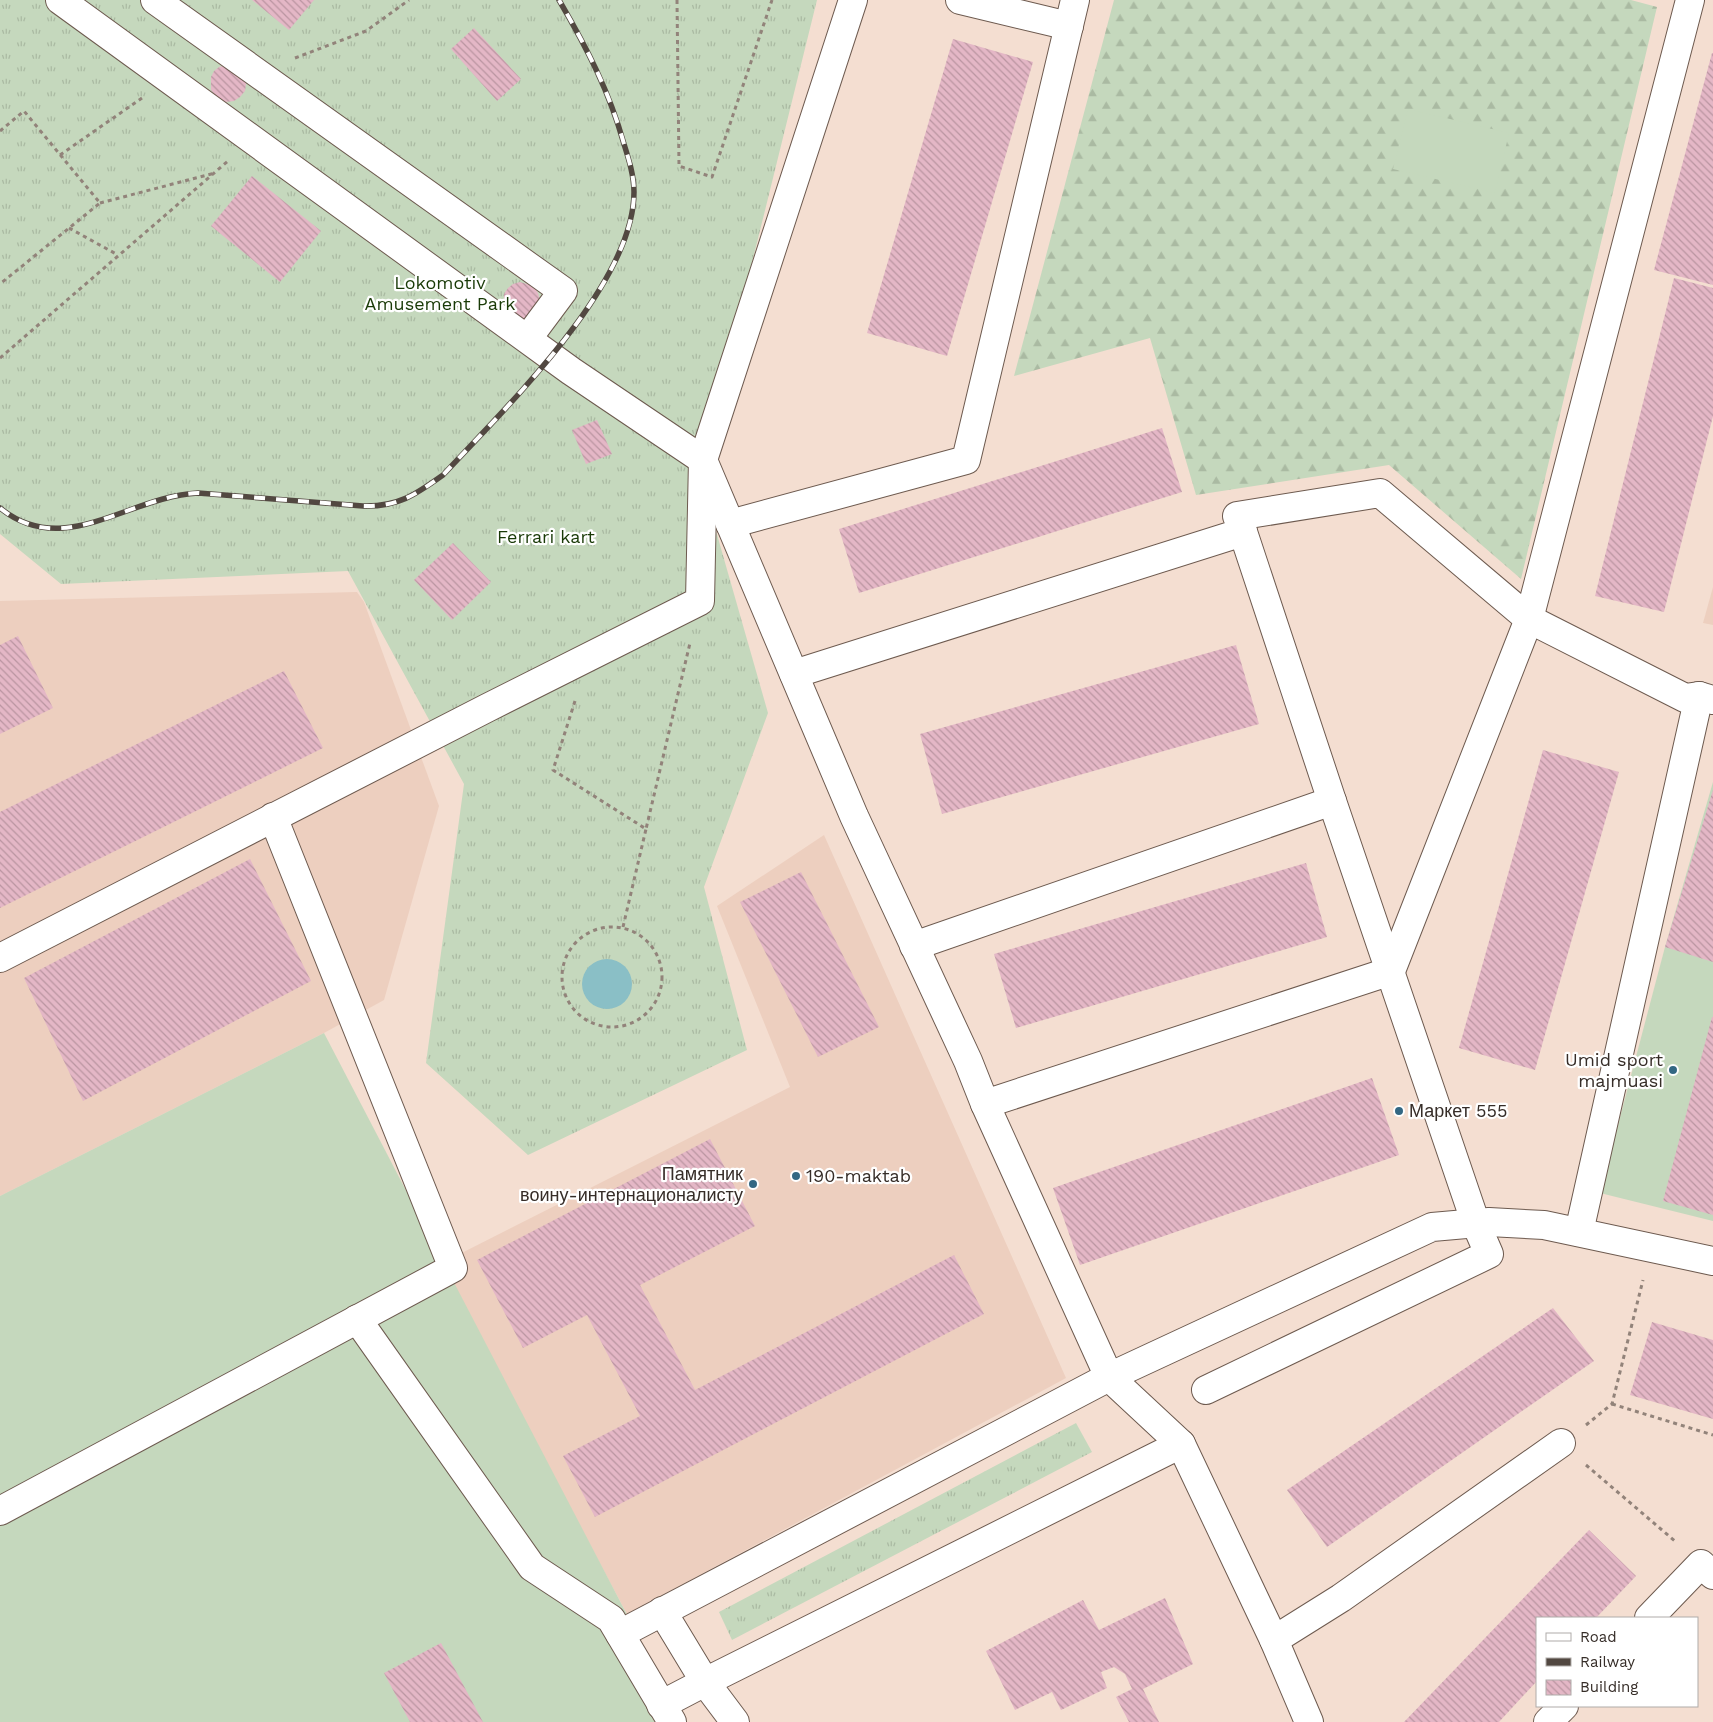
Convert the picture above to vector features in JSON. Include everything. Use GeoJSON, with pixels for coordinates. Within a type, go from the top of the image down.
{"type":"FeatureCollection","features":[{"type":"Feature","properties":{"kind":"street"},"geometry":{"type":"LineString","coordinates":[[60,0],[571,371],[703,460],[854,816],[968,1061],[985,1104],[1109,1377],[1181,1444],[1274,1640],[1309,1722]]}},
{"type":"Feature","properties":{"kind":"street"},"geometry":{"type":"LineString","coordinates":[[155,0],[563,291],[528,338]]}},
{"type":"Feature","properties":{"kind":"street"},"geometry":{"type":"LineString","coordinates":[[0,958],[273,817],[700,601],[703,460],[853,0]]}},
{"type":"Feature","properties":{"kind":"street"},"geometry":{"type":"LineString","coordinates":[[730,524],[966,460],[1072,13],[960,0]]}},
{"type":"Feature","properties":{"kind":"street"},"geometry":{"type":"LineString","coordinates":[[1391,971],[1529,619],[1690,0]]}},
{"type":"Feature","properties":{"kind":"street"},"geometry":{"type":"LineString","coordinates":[[1206,1390],[1489,1254],[1476,1224],[1237,516],[1380,493],[1529,619],[1685,698],[1706,698],[1579,1232]]}},
{"type":"Feature","properties":{"kind":"street"},"geometry":{"type":"LineString","coordinates":[[794,674],[1243,532]]}},
{"type":"Feature","properties":{"kind":"street"},"geometry":{"type":"LineString","coordinates":[[914,946],[1332,801]]}},
{"type":"Feature","properties":{"kind":"street"},"geometry":{"type":"LineString","coordinates":[[0,1511],[452,1268],[273,817]]}},
{"type":"Feature","properties":{"kind":"street"},"geometry":{"type":"LineString","coordinates":[[985,1104],[1391,971]]}},
{"type":"Feature","properties":{"kind":"street"},"geometry":{"type":"LineString","coordinates":[[620,1634],[1109,1377],[1432,1227],[1489,1222],[1544,1225],[1713,1261]]}},
{"type":"Feature","properties":{"kind":"street"},"geometry":{"type":"LineString","coordinates":[[357,1318],[532,1567],[611,1620],[667,1714],[705,1682],[1181,1444]]}},
{"type":"Feature","properties":{"kind":"street"},"geometry":{"type":"LineString","coordinates":[[1274,1640],[1341,1598],[1561,1443]]}},
{"type":"Feature","properties":{"kind":"street"},"geometry":{"type":"LineString","coordinates":[[1650,1617],[1707,1570]]}},
{"type":"Feature","properties":{"kind":"street"},"geometry":{"type":"LineString","coordinates":[[662,1611],[705,1682],[735,1722]]}},
{"type":"Feature","properties":{"kind":"street"},"geometry":{"type":"LineString","coordinates":[[1548,1722],[1563,1707]]}},
{"type":"Feature","properties":{"kind":"path"},"geometry":{"type":"LineString","coordinates":[[257,72],[366,31],[409,0]]}},
{"type":"Feature","properties":{"kind":"path"},"geometry":{"type":"LineString","coordinates":[[677,0],[679,166],[712,177],[772,0]]}},
{"type":"Feature","properties":{"kind":"path"},"geometry":{"type":"LineString","coordinates":[[60,155],[169,79]]}},
{"type":"Feature","properties":{"kind":"path"},"geometry":{"type":"LineString","coordinates":[[0,131],[24,111],[100,203]]}},
{"type":"Feature","properties":{"kind":"path"},"geometry":{"type":"LineString","coordinates":[[0,358],[216,173],[251,139]]}},
{"type":"Feature","properties":{"kind":"path"},"geometry":{"type":"LineString","coordinates":[[0,284],[100,203],[216,173]]}},
{"type":"Feature","properties":{"kind":"path"},"geometry":{"type":"LineString","coordinates":[[69,228],[118,255]]}},
{"type":"Feature","properties":{"kind":"path"},"geometry":{"type":"LineString","coordinates":[[623,927],[700,601]]}},
{"type":"Feature","properties":{"kind":"path"},"geometry":{"type":"LineString","coordinates":[[590,656],[553,770],[646,829]]}},
{"type":"Feature","properties":{"kind":"path"},"geometry":{"type":"LineString","coordinates":[[603,927],[623,927],[643,936],[657,954],[663,975],[659,997],[646,1015],[631,1024],[613,1028],[595,1026],[580,1016],[568,1003],[561,985],[562,966],[570,947],[585,934],[603,927]]}},
{"type":"Feature","properties":{"kind":"path"},"geometry":{"type":"LineString","coordinates":[[1588,1423],[1612,1404],[1652,1248]]}},
{"type":"Feature","properties":{"kind":"path"},"geometry":{"type":"LineString","coordinates":[[1612,1404],[1713,1435]]}},
{"type":"Feature","properties":{"kind":"path"},"geometry":{"type":"LineString","coordinates":[[1561,1443],[1707,1570]]}},
{"type":"Feature","properties":{"kind":"shaded area"},"geometry":{"type":"Polygon","coordinates":[[[1713,587],[1713,625],[1703,623],[1713,587]]]}},
{"type":"Feature","properties":{"kind":"shaded area"},"geometry":{"type":"Polygon","coordinates":[[[357,592],[364,602],[439,806],[384,1000],[324,1033],[0,1196],[0,601],[357,592]]]}},
{"type":"Feature","properties":{"kind":"shaded area","name":"190-maktab"},"geometry":{"type":"Polygon","coordinates":[[[824,835],[1066,1378],[627,1614],[440,1264],[790,1087],[717,906],[824,835]]]}},
{"type":"Feature","properties":{"kind":"green space","name":"Lokomotiv Amusement Park"},"geometry":{"type":"Polygon","coordinates":[[[0,0],[817,0],[703,461],[710,510],[768,713],[704,887],[747,1050],[528,1155],[426,1063],[464,784],[348,571],[61,584],[0,534],[0,0]]]}},
{"type":"Feature","properties":{"kind":"green space"},"geometry":{"type":"Polygon","coordinates":[[[1114,0],[1631,0],[1657,7],[1521,579],[1389,465],[1196,495],[1150,338],[1014,376],[1114,0]]]}},
{"type":"Feature","properties":{"kind":"green space"},"geometry":{"type":"Polygon","coordinates":[[[1408,109],[1509,133],[1495,193],[1393,169],[1408,109]]]}},
{"type":"Feature","properties":{"kind":"green space","name":"Umid sport majmuasi"},"geometry":{"type":"Polygon","coordinates":[[[1713,782],[1713,1221],[1600,1193],[1665,947],[1713,782]]]}},
{"type":"Feature","properties":{"kind":"green space"},"geometry":{"type":"Polygon","coordinates":[[[324,1033],[683,1722],[0,1722],[0,1196],[324,1033]]]}},
{"type":"Feature","properties":{"kind":"green space"},"geometry":{"type":"Polygon","coordinates":[[[1076,1423],[1092,1452],[732,1640],[719,1612],[1076,1423]]]}},
{"type":"Feature","properties":{"kind":"water"},"geometry":{"type":"Polygon","coordinates":[[[602,959],[612,959],[625,966],[632,979],[632,989],[625,1002],[612,1009],[602,1009],[593,1005],[586,998],[582,989],[582,979],[586,970],[593,963],[602,959]]]}},
{"type":"Feature","properties":{"kind":"building"},"geometry":{"type":"Polygon","coordinates":[[[252,0],[314,0],[289,30],[252,0]]]}},
{"type":"Feature","properties":{"kind":"building"},"geometry":{"type":"Polygon","coordinates":[[[474,28],[521,79],[497,101],[451,49],[474,28]]]}},
{"type":"Feature","properties":{"kind":"building"},"geometry":{"type":"Polygon","coordinates":[[[953,39],[1033,62],[947,356],[867,333],[953,39]]]}},
{"type":"Feature","properties":{"kind":"building"},"geometry":{"type":"Polygon","coordinates":[[[1713,53],[1713,285],[1654,270],[1713,53]]]}},
{"type":"Feature","properties":{"kind":"building"},"geometry":{"type":"Polygon","coordinates":[[[227,65],[245,76],[246,84],[245,91],[240,97],[234,101],[226,102],[219,100],[211,90],[211,77],[219,67],[227,65]]]}},
{"type":"Feature","properties":{"kind":"building"},"geometry":{"type":"Polygon","coordinates":[[[252,176],[321,231],[280,282],[211,226],[252,176]]]}},
{"type":"Feature","properties":{"kind":"building"},"geometry":{"type":"Polygon","coordinates":[[[1674,278],[1713,288],[1713,416],[1664,612],[1595,596],[1674,278]]]}},
{"type":"Feature","properties":{"kind":"building"},"geometry":{"type":"Polygon","coordinates":[[[520,282],[534,287],[540,301],[527,318],[520,319],[504,307],[504,294],[513,284],[520,282]]]}},
{"type":"Feature","properties":{"kind":"building"},"geometry":{"type":"Polygon","coordinates":[[[597,420],[612,454],[586,464],[572,430],[597,420]]]}},
{"type":"Feature","properties":{"kind":"building"},"geometry":{"type":"Polygon","coordinates":[[[1162,428],[1182,492],[859,593],[839,529],[1162,428]]]}},
{"type":"Feature","properties":{"kind":"building"},"geometry":{"type":"Polygon","coordinates":[[[453,543],[491,582],[452,620],[414,580],[453,543]]]}},
{"type":"Feature","properties":{"kind":"building"},"geometry":{"type":"Polygon","coordinates":[[[18,636],[53,708],[0,734],[0,645],[18,636]]]}},
{"type":"Feature","properties":{"kind":"building"},"geometry":{"type":"Polygon","coordinates":[[[1236,645],[1259,724],[942,814],[920,734],[1236,645]]]}},
{"type":"Feature","properties":{"kind":"building"},"geometry":{"type":"Polygon","coordinates":[[[284,671],[323,748],[0,908],[0,812],[284,671]]]}},
{"type":"Feature","properties":{"kind":"building"},"geometry":{"type":"Polygon","coordinates":[[[1543,750],[1619,772],[1535,1070],[1459,1048],[1543,750]]]}},
{"type":"Feature","properties":{"kind":"building"},"geometry":{"type":"Polygon","coordinates":[[[1713,790],[1713,962],[1665,947],[1713,790]]]}},
{"type":"Feature","properties":{"kind":"building"},"geometry":{"type":"Polygon","coordinates":[[[250,859],[311,981],[83,1101],[24,978],[250,859]]]}},
{"type":"Feature","properties":{"kind":"building"},"geometry":{"type":"Polygon","coordinates":[[[1306,863],[1327,937],[1016,1028],[994,954],[1306,863]]]}},
{"type":"Feature","properties":{"kind":"building"},"geometry":{"type":"Polygon","coordinates":[[[801,872],[879,1027],[818,1057],[740,902],[801,872]]]}},
{"type":"Feature","properties":{"kind":"building"},"geometry":{"type":"Polygon","coordinates":[[[1713,1017],[1713,1215],[1663,1201],[1713,1017]]]}},
{"type":"Feature","properties":{"kind":"building"},"geometry":{"type":"Polygon","coordinates":[[[1372,1078],[1399,1155],[1080,1265],[1053,1188],[1372,1078]]]}},
{"type":"Feature","properties":{"kind":"building"},"geometry":{"type":"Polygon","coordinates":[[[710,1139],[755,1226],[640,1285],[695,1390],[954,1255],[984,1314],[595,1517],[563,1456],[640,1416],[587,1315],[523,1348],[477,1260],[710,1139]]]}},
{"type":"Feature","properties":{"kind":"building"},"geometry":{"type":"Polygon","coordinates":[[[1553,1308],[1594,1361],[1327,1547],[1287,1490],[1553,1308]]]}},
{"type":"Feature","properties":{"kind":"building"},"geometry":{"type":"Polygon","coordinates":[[[1652,1322],[1713,1340],[1713,1419],[1630,1395],[1652,1322]]]}},
{"type":"Feature","properties":{"kind":"building"},"geometry":{"type":"Polygon","coordinates":[[[1589,1530],[1636,1576],[1597,1617],[1536,1617],[1536,1682],[1499,1722],[1404,1722],[1589,1530]]]}},
{"type":"Feature","properties":{"kind":"building"},"geometry":{"type":"Polygon","coordinates":[[[1165,1598],[1193,1664],[1143,1689],[1159,1722],[1129,1722],[1116,1697],[1132,1689],[1125,1674],[1114,1667],[1101,1672],[1107,1688],[1061,1710],[1052,1692],[1015,1710],[986,1651],[1083,1600],[1099,1630],[1165,1598]]]}},
{"type":"Feature","properties":{"kind":"building"},"geometry":{"type":"Polygon","coordinates":[[[441,1643],[483,1722],[410,1722],[384,1673],[441,1643]]]}},
{"type":"Feature","properties":{"kind":"railway"},"geometry":{"type":"LineString","coordinates":[[0,508],[24,522],[48,528],[73,527],[172,497],[198,493],[375,506],[396,502],[415,494],[443,475],[499,416],[561,344],[590,305],[613,266],[628,228],[634,186],[626,150],[596,70],[559,0]]}},
{"type":"Feature","properties":{"kind":"place","name":"Umid sport majmuasi"},"geometry":{"type":"Point","coordinates":[1673,1070]}},
{"type":"Feature","properties":{"kind":"place","name":"Маркет 555"},"geometry":{"type":"Point","coordinates":[1399,1111]}},
{"type":"Feature","properties":{"kind":"place","name":"190-maktab"},"geometry":{"type":"Point","coordinates":[796,1176]}},
{"type":"Feature","properties":{"kind":"place","name":"Памятник воину-интернационалисту"},"geometry":{"type":"Point","coordinates":[753,1184]}},
{"type":"Feature","properties":{"kind":"park label","name":"Ferrari kart"},"geometry":{"type":"Point","coordinates":[546,537]}}]}
